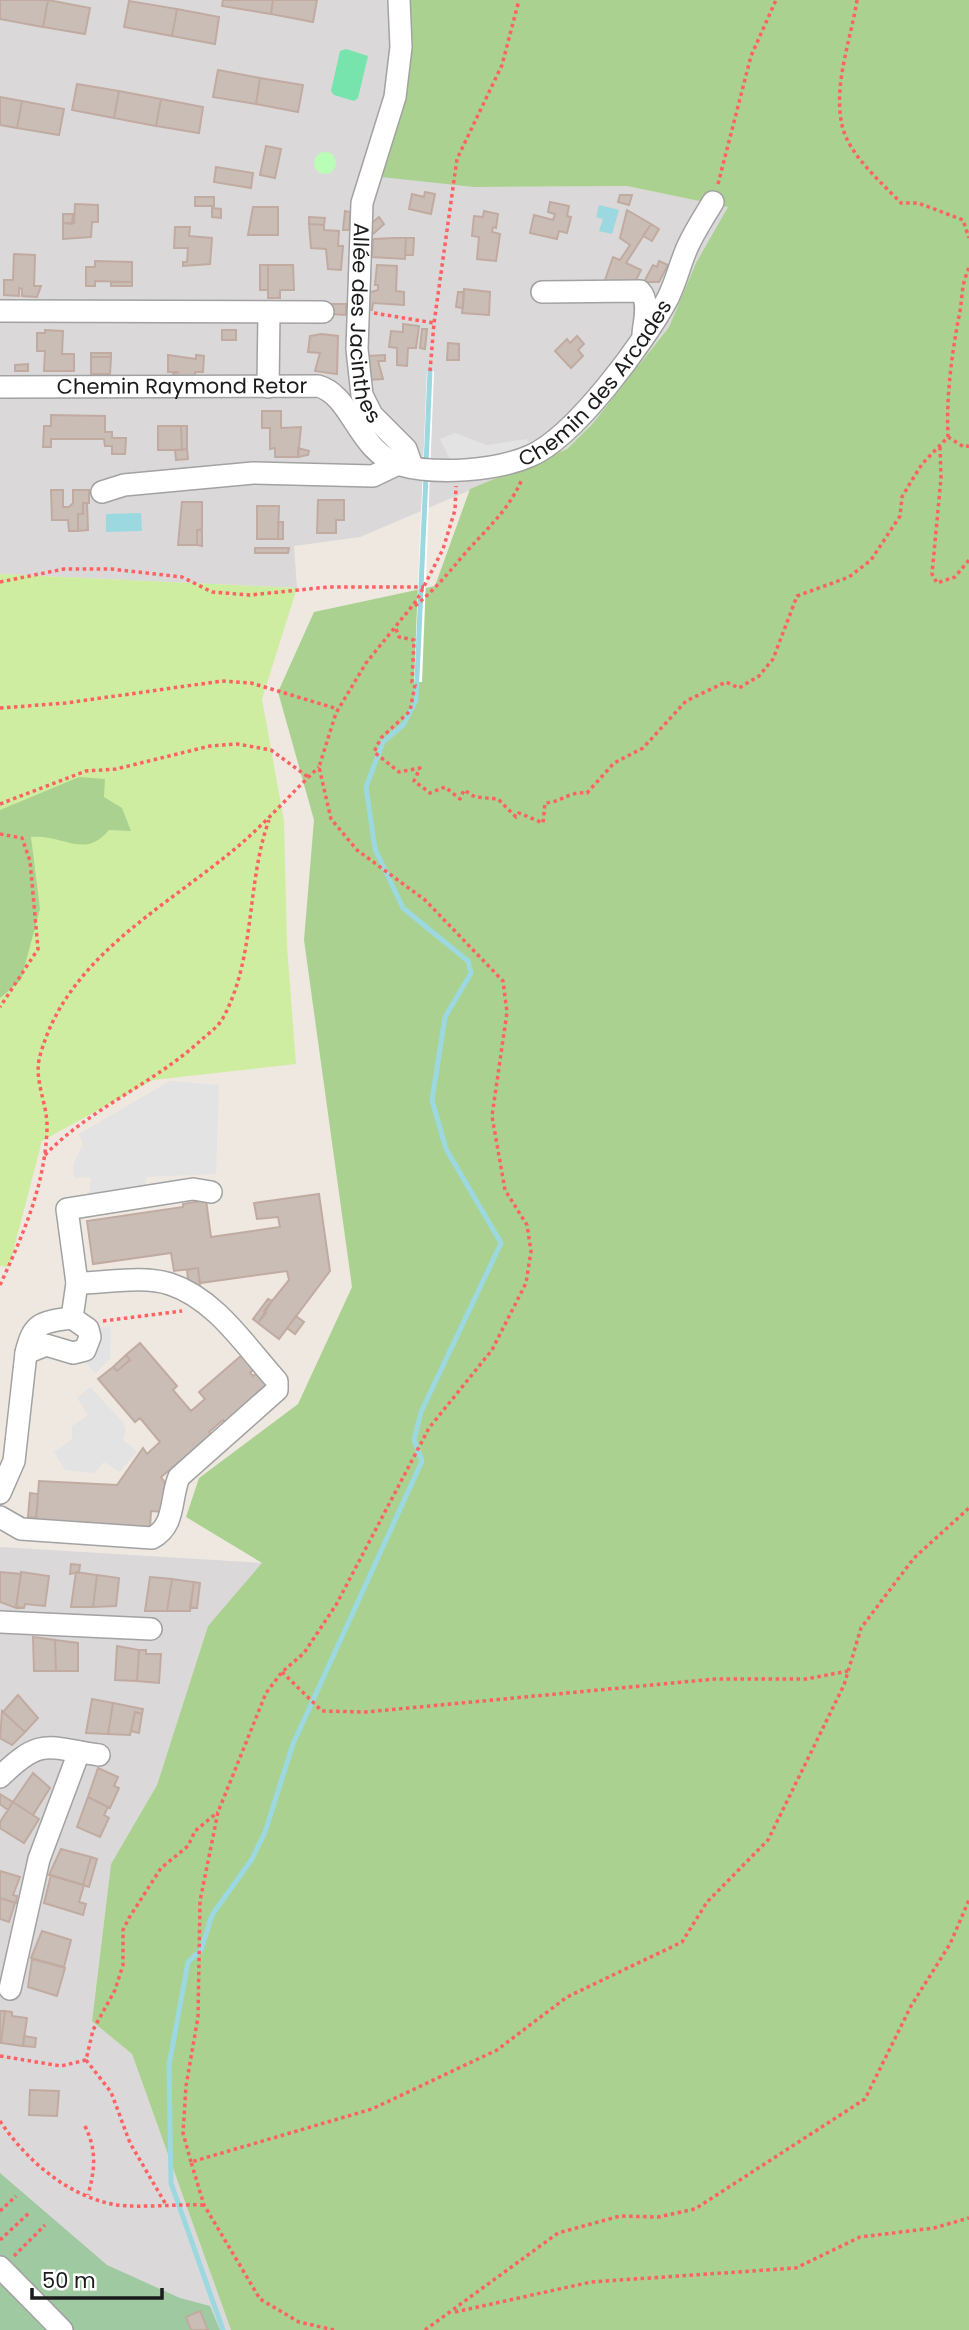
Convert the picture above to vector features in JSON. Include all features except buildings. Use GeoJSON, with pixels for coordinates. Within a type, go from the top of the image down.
{"type":"FeatureCollection","features":[{"type":"Feature","properties":{"kind":"street","name":"Allée des Jacinthes"},"geometry":{"type":"LineString","coordinates":[[399,0],[401,47],[395,97],[362,203],[357,349],[362,395],[372,415],[406,449],[405,465]]}},
{"type":"Feature","properties":{"kind":"street","name":"Chemin des Arcades"},"geometry":{"type":"LineString","coordinates":[[405,465],[455,470],[485,467],[531,456],[549,445],[581,415],[642,340],[669,296],[687,247],[713,202]]}},
{"type":"Feature","properties":{"kind":"street"},"geometry":{"type":"LineString","coordinates":[[542,292],[640,291],[644,295],[646,306],[642,340]]}},
{"type":"Feature","properties":{"kind":"street"},"geometry":{"type":"LineString","coordinates":[[0,312],[323,312]]}},
{"type":"Feature","properties":{"kind":"street"},"geometry":{"type":"LineString","coordinates":[[268,387],[269,312]]}},
{"type":"Feature","properties":{"kind":"street","name":"Chemin Raymond Retor"},"geometry":{"type":"LineString","coordinates":[[0,387],[329,389],[340,400],[366,441],[405,465]]}},
{"type":"Feature","properties":{"kind":"street"},"geometry":{"type":"LineString","coordinates":[[102,492],[124,485],[253,473],[373,476],[405,465]]}},
{"type":"Feature","properties":{"kind":"street"},"geometry":{"type":"LineString","coordinates":[[26,1353],[46,1345],[79,1354],[85,1350],[90,1337],[77,1321],[77,1283],[67,1209],[193,1189],[211,1192]]}},
{"type":"Feature","properties":{"kind":"street"},"geometry":{"type":"LineString","coordinates":[[0,1517],[20,1529],[152,1538],[163,1533],[171,1516],[179,1477],[277,1390],[277,1381],[211,1307],[169,1283],[77,1283]]}},
{"type":"Feature","properties":{"kind":"street"},"geometry":{"type":"LineString","coordinates":[[0,1493],[13,1461],[26,1353],[33,1329],[38,1325],[77,1321]]}},
{"type":"Feature","properties":{"kind":"street"},"geometry":{"type":"LineString","coordinates":[[0,1622],[151,1629]]}},
{"type":"Feature","properties":{"kind":"street"},"geometry":{"type":"LineString","coordinates":[[0,1777],[23,1754],[38,1747],[89,1753],[39,1859],[10,1989]]}},
{"type":"Feature","properties":{"kind":"street"},"geometry":{"type":"LineString","coordinates":[[1,2267],[62,2330]]}},
{"type":"Feature","properties":{"kind":"path"},"geometry":{"type":"LineString","coordinates":[[430,371],[457,159],[502,65],[519,0]]}},
{"type":"Feature","properties":{"kind":"path"},"geometry":{"type":"LineString","coordinates":[[713,202],[751,56],[776,0]]}},
{"type":"Feature","properties":{"kind":"path"},"geometry":{"type":"LineString","coordinates":[[857,0],[844,64],[840,103],[842,127],[863,161],[901,203],[918,203],[963,220],[969,238]]}},
{"type":"Feature","properties":{"kind":"path"},"geometry":{"type":"LineString","coordinates":[[395,628],[399,637],[414,640],[412,682],[415,685],[410,711],[381,738],[374,752],[399,772],[420,768],[414,781],[430,793],[445,787],[460,799],[464,790],[475,797],[498,799],[516,817],[519,813],[543,823],[545,803],[556,802],[575,791],[587,793],[614,763],[643,748],[686,701],[726,682],[739,688],[759,676],[773,659],[797,596],[849,577],[871,560],[900,516],[902,496],[948,437],[954,338],[961,307],[960,288],[969,268]]}},
{"type":"Feature","properties":{"kind":"path"},"geometry":{"type":"LineString","coordinates":[[359,310],[434,323]]}},
{"type":"Feature","properties":{"kind":"path"},"geometry":{"type":"LineString","coordinates":[[948,437],[964,447],[969,446]]}},
{"type":"Feature","properties":{"kind":"path"},"geometry":{"type":"LineString","coordinates":[[940,445],[942,478],[932,574],[937,583],[955,577],[969,560]]}},
{"type":"Feature","properties":{"kind":"path"},"geometry":{"type":"LineString","coordinates":[[408,612],[443,582],[513,500],[531,456]]}},
{"type":"Feature","properties":{"kind":"path"},"geometry":{"type":"LineString","coordinates":[[334,2330],[299,2322],[260,2299],[204,2205],[183,2133],[186,2086],[198,2017],[200,1901],[218,1812],[266,1693],[282,1672],[304,1653],[336,1605],[429,1429],[492,1350],[526,1283],[531,1251],[527,1225],[505,1190],[492,1116],[506,1012],[503,981],[425,900],[357,850],[331,819],[320,767],[338,709],[366,663],[408,612],[443,550],[455,510],[455,470]]}},
{"type":"Feature","properties":{"kind":"path"},"geometry":{"type":"LineString","coordinates":[[0,582],[64,569],[111,569],[182,577],[212,592],[250,595],[328,587],[424,587]]}},
{"type":"Feature","properties":{"kind":"path"},"geometry":{"type":"LineString","coordinates":[[0,708],[66,703],[222,681],[251,683],[338,709]]}},
{"type":"Feature","properties":{"kind":"path"},"geometry":{"type":"LineString","coordinates":[[0,804],[86,771],[116,769],[210,746],[237,744],[271,750],[308,777]]}},
{"type":"Feature","properties":{"kind":"path"},"geometry":{"type":"LineString","coordinates":[[0,1285],[24,1234],[40,1181],[47,1127],[37,1069],[41,1053],[66,996],[123,935],[202,876],[271,817],[320,767]]}},
{"type":"Feature","properties":{"kind":"path"},"geometry":{"type":"LineString","coordinates":[[43,1156],[63,1136],[178,1061],[222,1021],[233,994],[250,925],[264,836],[271,817]]}},
{"type":"Feature","properties":{"kind":"path"},"geometry":{"type":"LineString","coordinates":[[0,834],[22,838],[30,861],[38,949],[0,1007]]}},
{"type":"Feature","properties":{"kind":"path"},"geometry":{"type":"LineString","coordinates":[[77,1321],[189,1310],[194,1306],[195,1297]]}},
{"type":"Feature","properties":{"kind":"path"},"geometry":{"type":"LineString","coordinates":[[191,2162],[260,2144],[372,2109],[497,2050],[567,1997],[682,1942],[707,1902],[768,1840],[848,1671],[861,1628],[914,1558],[969,1508]]}},
{"type":"Feature","properties":{"kind":"path"},"geometry":{"type":"LineString","coordinates":[[282,1672],[322,1711],[366,1712],[715,1679],[806,1679],[848,1671]]}},
{"type":"Feature","properties":{"kind":"path"},"geometry":{"type":"LineString","coordinates":[[86,2060],[93,2031],[115,1990],[123,1965],[123,1930],[129,1918],[161,1868],[188,1846],[195,1831],[218,1812]]}},
{"type":"Feature","properties":{"kind":"path"},"geometry":{"type":"LineString","coordinates":[[425,2330],[558,2233],[620,2216],[659,2217],[695,2210],[865,2099],[911,2006],[950,1944],[969,1900]]}},
{"type":"Feature","properties":{"kind":"path"},"geometry":{"type":"LineString","coordinates":[[0,2056],[61,2066],[86,2060]]}},
{"type":"Feature","properties":{"kind":"path"},"geometry":{"type":"LineString","coordinates":[[86,2060],[111,2092],[130,2143],[165,2203]]}},
{"type":"Feature","properties":{"kind":"path"},"geometry":{"type":"LineString","coordinates":[[0,2121],[16,2145],[48,2175],[88,2195],[117,2205],[204,2205]]}},
{"type":"Feature","properties":{"kind":"path"},"geometry":{"type":"LineString","coordinates":[[85,2126],[92,2141],[96,2168],[88,2195]]}},
{"type":"Feature","properties":{"kind":"path"},"geometry":{"type":"LineString","coordinates":[[0,2211],[16,2196]]}},
{"type":"Feature","properties":{"kind":"path"},"geometry":{"type":"LineString","coordinates":[[0,2240],[30,2212]]}},
{"type":"Feature","properties":{"kind":"path"},"geometry":{"type":"LineString","coordinates":[[451,2313],[591,2282],[796,2268],[860,2237],[934,2228],[969,2218]]}},
{"type":"Feature","properties":{"kind":"path"},"geometry":{"type":"LineString","coordinates":[[1,2267],[45,2225]]}},
{"type":"Feature","properties":{"kind":"shaded area"},"geometry":{"type":"Polygon","coordinates":[[[0,0],[408,0],[474,187],[627,186],[729,207],[696,263],[669,327],[593,423],[567,449],[360,537],[294,546],[297,588],[0,574],[0,0]]]}},
{"type":"Feature","properties":{"kind":"shaded area"},"geometry":{"type":"Polygon","coordinates":[[[455,433],[487,445],[527,439],[536,452],[455,470],[440,439],[455,433]]]}},
{"type":"Feature","properties":{"kind":"shaded area"},"geometry":{"type":"Polygon","coordinates":[[[170,1081],[219,1085],[216,1174],[146,1177],[145,1188],[89,1196],[91,1177],[74,1178],[73,1165],[83,1144],[79,1134],[170,1081]]]}},
{"type":"Feature","properties":{"kind":"shaded area"},"geometry":{"type":"Polygon","coordinates":[[[111,1326],[110,1359],[95,1373],[79,1354],[88,1329],[111,1326]]]}},
{"type":"Feature","properties":{"kind":"shaded area"},"geometry":{"type":"Polygon","coordinates":[[[90,1387],[123,1422],[126,1430],[123,1440],[137,1451],[120,1472],[104,1462],[94,1473],[65,1470],[54,1452],[72,1439],[72,1426],[88,1415],[77,1398],[90,1387]]]}},
{"type":"Feature","properties":{"kind":"shaded area"},"geometry":{"type":"Polygon","coordinates":[[[0,1547],[263,1563],[208,1626],[157,1785],[111,1864],[92,2020],[132,2054],[231,2330],[0,2330],[0,1547]]]}},
{"type":"Feature","properties":{"kind":"green space"},"geometry":{"type":"Polygon","coordinates":[[[408,0],[969,0],[969,2330],[231,2330],[132,2054],[92,2021],[111,1864],[157,1785],[208,1626],[262,1563],[186,1517],[199,1478],[298,1404],[352,1287],[304,940],[314,820],[278,692],[314,612],[435,586],[470,489],[567,449],[593,423],[669,327],[696,263],[728,207],[627,186],[474,187],[381,177],[408,0]]]}},
{"type":"Feature","properties":{"kind":"green space"},"geometry":{"type":"Polygon","coordinates":[[[346,49],[368,56],[358,98],[354,101],[334,95],[331,91],[340,51],[346,49]]]}},
{"type":"Feature","properties":{"kind":"green space"},"geometry":{"type":"Polygon","coordinates":[[[325,152],[333,155],[336,163],[333,171],[325,174],[317,171],[314,163],[317,155],[325,152]]]}},
{"type":"Feature","properties":{"kind":"green space"},"geometry":{"type":"Polygon","coordinates":[[[0,574],[297,588],[262,699],[284,821],[287,946],[296,1064],[153,1080],[42,1141],[9,1267],[0,1266],[0,574]]]}},
{"type":"Feature","properties":{"kind":"green space"},"geometry":{"type":"Polygon","coordinates":[[[79,777],[105,779],[104,797],[122,808],[131,831],[109,830],[100,839],[82,845],[31,837],[40,909],[21,980],[0,998],[0,810],[79,777]]]}},
{"type":"Feature","properties":{"kind":"green space"},"geometry":{"type":"Polygon","coordinates":[[[0,2173],[107,2265],[180,2298],[210,2306],[220,2330],[0,2330],[0,2173]]]}},
{"type":"Feature","properties":{"kind":"water"},"geometry":{"type":"Polygon","coordinates":[[[599,205],[619,210],[612,234],[599,231],[603,219],[596,217],[599,205]]]}},
{"type":"Feature","properties":{"kind":"water"},"geometry":{"type":"Polygon","coordinates":[[[141,513],[142,531],[106,532],[106,514],[141,513]]]}},
{"type":"Feature","properties":{"kind":"pier"},"geometry":{"type":"Polygon","coordinates":[[[427,371],[434,371],[422,682],[414,682],[427,371]]]}},
{"type":"Feature","properties":{"kind":"waterway"},"geometry":{"type":"LineString","coordinates":[[426,465],[430,371]]}},
{"type":"Feature","properties":{"kind":"waterway"},"geometry":{"type":"LineString","coordinates":[[223,2330],[171,2183],[169,2065],[188,1962],[201,1950],[212,1915],[252,1859],[265,1832],[293,1744],[422,1461],[414,1440],[421,1412],[501,1243],[446,1149],[432,1100],[445,1017],[471,973],[468,961],[403,908],[375,849],[366,787],[383,742],[404,724],[416,700],[426,475]]}}]}
